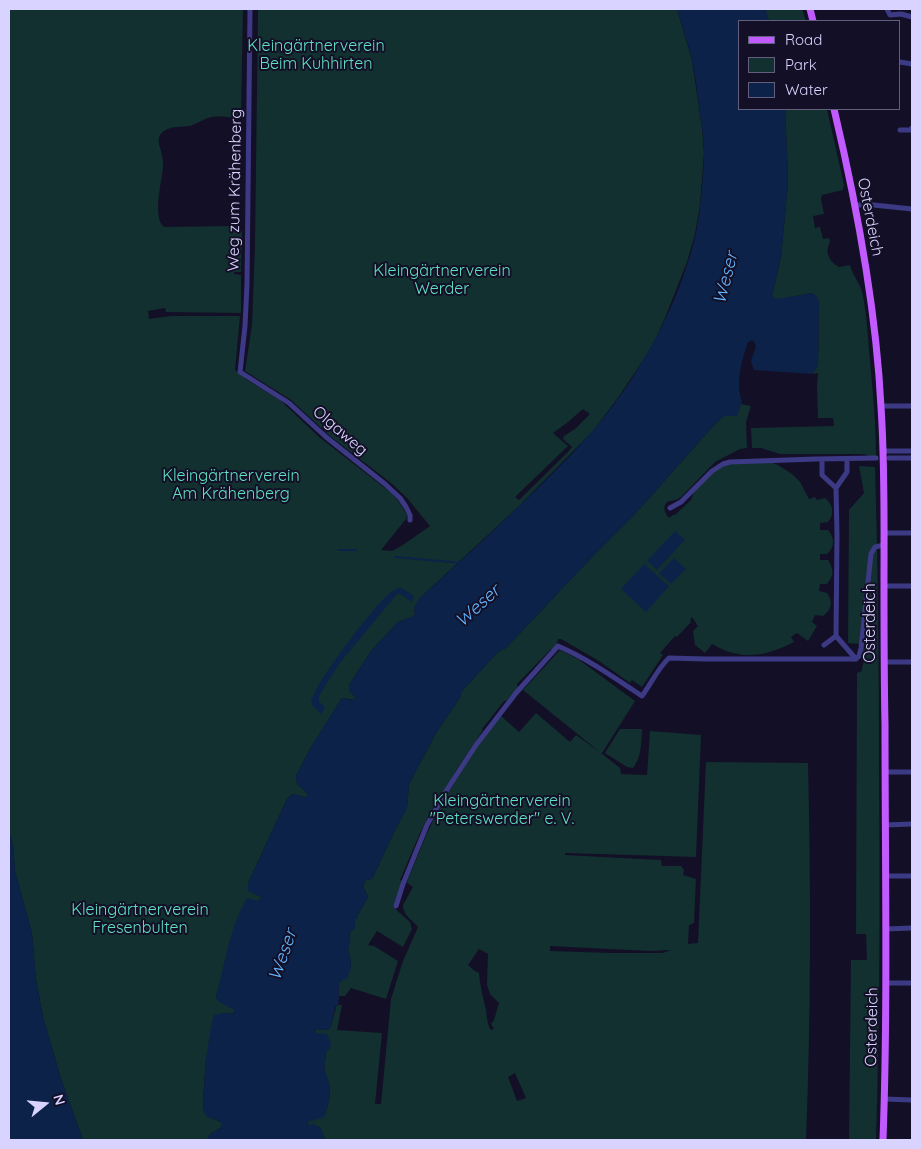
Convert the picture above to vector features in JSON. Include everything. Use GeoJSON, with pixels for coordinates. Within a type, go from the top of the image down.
{"type":"FeatureCollection","features":[{"type":"Feature","properties":{"kind":"main road","name":"Osterdeich"},"geometry":{"type":"LineString","coordinates":[[834,110],[855,206],[866,270],[875,330],[882,406],[886,876],[883,1140]]}},
{"type":"Feature","properties":{"kind":"street","name":"Weg zum Krähenberg"},"geometry":{"type":"LineString","coordinates":[[240,372],[247,284],[250,9]]}},
{"type":"Feature","properties":{"kind":"street"},"geometry":{"type":"LineString","coordinates":[[887,9],[890,15],[901,14],[912,17]]}},
{"type":"Feature","properties":{"kind":"street"},"geometry":{"type":"LineString","coordinates":[[900,130],[910,130],[912,128]]}},
{"type":"Feature","properties":{"kind":"street"},"geometry":{"type":"LineString","coordinates":[[855,206],[864,204],[912,209]]}},
{"type":"Feature","properties":{"kind":"street","name":"Olgaweg"},"geometry":{"type":"LineString","coordinates":[[240,372],[289,403],[332,442],[385,484],[400,498],[410,515],[410,520]]}},
{"type":"Feature","properties":{"kind":"street"},"geometry":{"type":"LineString","coordinates":[[882,406],[912,406]]}},
{"type":"Feature","properties":{"kind":"street"},"geometry":{"type":"LineString","coordinates":[[883,451],[912,451]]}},
{"type":"Feature","properties":{"kind":"street"},"geometry":{"type":"LineString","coordinates":[[670,508],[681,502],[712,470],[723,464],[749,461],[876,458]]}},
{"type":"Feature","properties":{"kind":"street"},"geometry":{"type":"LineString","coordinates":[[889,458],[912,458]]}},
{"type":"Feature","properties":{"kind":"street"},"geometry":{"type":"LineString","coordinates":[[822,459],[822,475],[836,488]]}},
{"type":"Feature","properties":{"kind":"street"},"geometry":{"type":"LineString","coordinates":[[847,459],[847,472],[836,488],[838,536],[836,636],[856,659]]}},
{"type":"Feature","properties":{"kind":"street"},"geometry":{"type":"LineString","coordinates":[[884,533],[912,532]]}},
{"type":"Feature","properties":{"kind":"street"},"geometry":{"type":"LineString","coordinates":[[856,659],[861,648],[871,554],[875,547],[884,545]]}},
{"type":"Feature","properties":{"kind":"street"},"geometry":{"type":"LineString","coordinates":[[884,586],[912,586]]}},
{"type":"Feature","properties":{"kind":"street"},"geometry":{"type":"LineString","coordinates":[[824,645],[836,636]]}},
{"type":"Feature","properties":{"kind":"street"},"geometry":{"type":"LineString","coordinates":[[396,906],[427,825],[448,788],[476,745],[516,693],[558,646],[598,667],[642,696],[669,658],[856,659]]}},
{"type":"Feature","properties":{"kind":"street"},"geometry":{"type":"LineString","coordinates":[[884,662],[912,662]]}},
{"type":"Feature","properties":{"kind":"street"},"geometry":{"type":"LineString","coordinates":[[885,772],[912,772]]}},
{"type":"Feature","properties":{"kind":"street"},"geometry":{"type":"LineString","coordinates":[[885,825],[912,824]]}},
{"type":"Feature","properties":{"kind":"street"},"geometry":{"type":"LineString","coordinates":[[886,876],[912,876]]}},
{"type":"Feature","properties":{"kind":"street"},"geometry":{"type":"LineString","coordinates":[[886,928],[912,928]]}},
{"type":"Feature","properties":{"kind":"street"},"geometry":{"type":"LineString","coordinates":[[886,983],[912,983]]}},
{"type":"Feature","properties":{"kind":"street"},"geometry":{"type":"LineString","coordinates":[[884,1099],[912,1100]]}},
{"type":"Feature","properties":{"kind":"green space"},"geometry":{"type":"Polygon","coordinates":[[[9,9],[243,9],[241,113],[238,112],[238,118],[211,117],[190,126],[170,128],[161,134],[159,143],[163,167],[158,207],[160,222],[164,227],[234,226],[235,231],[242,231],[241,272],[234,272],[234,274],[241,275],[241,313],[166,312],[165,308],[148,311],[149,319],[171,316],[240,316],[235,370],[247,380],[280,400],[319,437],[397,499],[407,515],[406,519],[381,550],[392,551],[430,526],[407,498],[391,483],[330,436],[291,400],[245,371],[252,325],[255,245],[258,9],[677,9],[692,60],[704,153],[700,205],[695,234],[687,262],[665,318],[644,359],[593,431],[518,507],[420,598],[414,611],[415,614],[412,617],[398,622],[371,651],[349,685],[349,690],[355,697],[354,700],[342,698],[311,747],[296,776],[297,784],[307,793],[307,797],[292,794],[287,799],[248,883],[249,891],[261,897],[261,899],[258,901],[226,959],[216,998],[235,1011],[232,1014],[223,1013],[206,1058],[204,1112],[221,1122],[222,1125],[210,1134],[207,1140],[83,1140],[61,1079],[43,1017],[36,980],[32,934],[15,871],[13,846],[9,830],[9,9]],[[583,409],[553,433],[568,446],[515,497],[519,500],[569,451],[572,447],[563,439],[564,436],[575,429],[590,414],[583,409]]]}},
{"type":"Feature","properties":{"kind":"green space"},"geometry":{"type":"Polygon","coordinates":[[[765,9],[802,9],[806,20],[769,20],[765,9]]]}},
{"type":"Feature","properties":{"kind":"green space"},"geometry":{"type":"Polygon","coordinates":[[[785,110],[827,110],[844,185],[843,190],[822,195],[824,214],[813,216],[815,228],[820,227],[823,239],[829,238],[829,257],[839,267],[850,265],[862,291],[873,397],[876,457],[864,454],[780,454],[761,448],[752,448],[751,428],[834,426],[833,418],[818,418],[818,373],[812,374],[818,365],[818,298],[812,293],[777,300],[772,296],[781,257],[788,183],[785,110]]]}},
{"type":"Feature","properties":{"kind":"green space"},"geometry":{"type":"Polygon","coordinates":[[[741,404],[751,406],[746,422],[747,448],[740,449],[715,462],[682,496],[667,502],[665,506],[666,514],[669,518],[677,514],[691,500],[694,492],[710,473],[729,463],[768,461],[792,474],[800,482],[809,499],[815,497],[817,500],[825,498],[828,500],[832,509],[832,516],[828,522],[820,523],[820,530],[828,530],[833,542],[832,548],[827,554],[820,554],[820,560],[828,560],[832,572],[827,584],[820,584],[819,591],[827,593],[831,605],[823,616],[815,615],[812,622],[817,626],[808,641],[797,633],[791,637],[794,642],[763,654],[743,655],[712,644],[705,653],[695,645],[693,631],[698,626],[692,617],[691,622],[660,653],[663,655],[642,687],[632,680],[630,683],[599,661],[558,639],[553,649],[517,684],[518,688],[504,701],[482,729],[420,833],[400,880],[402,881],[393,907],[410,922],[412,929],[403,947],[377,931],[368,945],[374,946],[398,961],[386,999],[351,988],[345,996],[339,996],[339,983],[351,968],[348,951],[350,932],[353,930],[355,920],[368,897],[363,886],[366,880],[373,877],[407,808],[409,784],[436,733],[461,696],[461,692],[635,514],[714,425],[724,416],[738,412],[741,404]]]}},
{"type":"Feature","properties":{"kind":"green space"},"geometry":{"type":"Polygon","coordinates":[[[859,466],[875,467],[876,504],[879,654],[880,906],[876,1140],[849,1140],[851,960],[867,960],[866,934],[856,934],[857,673],[862,671],[864,657],[859,657],[861,644],[848,643],[849,510],[864,493],[859,466]]]}},
{"type":"Feature","properties":{"kind":"green space"},"geometry":{"type":"Polygon","coordinates":[[[560,650],[578,659],[635,701],[601,753],[523,690],[560,650]]]}},
{"type":"Feature","properties":{"kind":"green space","name":"Kleingärtnerverein \"Peterswerder\" e. V."},"geometry":{"type":"Polygon","coordinates":[[[536,713],[570,742],[576,735],[620,768],[621,774],[647,775],[650,731],[701,735],[696,857],[565,853],[565,855],[661,860],[662,866],[681,866],[684,870],[683,875],[696,879],[694,923],[689,925],[688,944],[698,943],[706,762],[808,763],[810,952],[806,1140],[325,1140],[320,1127],[308,1125],[307,1122],[325,1115],[330,1091],[324,1070],[326,1052],[330,1048],[315,1032],[316,1029],[328,1030],[331,1027],[336,1007],[342,1005],[337,1030],[382,1033],[375,1104],[381,1104],[391,999],[403,961],[418,927],[406,915],[403,909],[403,905],[413,887],[407,883],[429,830],[455,781],[500,715],[519,732],[536,713]],[[550,946],[550,951],[610,953],[663,953],[671,950],[651,951],[550,946]],[[479,949],[468,965],[479,973],[488,1023],[491,1030],[494,1029],[491,1024],[499,1003],[490,994],[487,985],[488,954],[479,949]],[[515,1073],[508,1077],[517,1101],[526,1098],[515,1073]]]}},
{"type":"Feature","properties":{"kind":"green space"},"geometry":{"type":"Polygon","coordinates":[[[620,729],[642,729],[640,754],[633,768],[627,767],[605,753],[620,729]]]}},
{"type":"Feature","properties":{"kind":"water","name":"Weser"},"geometry":{"type":"Polygon","coordinates":[[[677,9],[765,9],[769,20],[738,20],[738,110],[785,110],[788,183],[781,257],[772,296],[777,299],[812,293],[818,298],[818,366],[812,374],[754,370],[751,361],[756,346],[753,340],[748,342],[739,379],[742,401],[738,416],[724,416],[714,425],[635,514],[461,692],[461,696],[436,733],[409,784],[407,808],[373,877],[366,880],[363,886],[368,897],[358,914],[358,918],[355,920],[355,928],[350,932],[348,951],[351,968],[347,979],[339,983],[339,1002],[335,1007],[331,1027],[328,1030],[315,1030],[316,1033],[327,1034],[331,1044],[326,1052],[324,1070],[330,1091],[325,1115],[322,1118],[307,1122],[308,1125],[314,1124],[320,1127],[325,1140],[207,1140],[210,1134],[222,1125],[218,1120],[207,1117],[204,1112],[203,1102],[206,1058],[212,1021],[214,1015],[232,1014],[235,1011],[219,1002],[216,998],[228,947],[236,921],[247,898],[258,901],[261,899],[261,897],[248,891],[248,883],[287,799],[292,794],[307,796],[307,793],[297,784],[296,776],[311,747],[342,698],[354,700],[355,697],[349,690],[349,685],[371,651],[398,622],[415,614],[414,607],[420,598],[542,484],[600,422],[636,372],[672,304],[682,280],[696,233],[704,154],[696,82],[689,47],[677,9]]]}},
{"type":"Feature","properties":{"kind":"water"},"geometry":{"type":"Polygon","coordinates":[[[675,531],[685,540],[657,570],[647,561],[675,531]]]}},
{"type":"Feature","properties":{"kind":"water"},"geometry":{"type":"Polygon","coordinates":[[[674,558],[686,569],[671,584],[659,573],[674,558]]]}},
{"type":"Feature","properties":{"kind":"water"},"geometry":{"type":"Polygon","coordinates":[[[644,564],[669,586],[646,612],[621,589],[644,564]]]}},
{"type":"Feature","properties":{"kind":"water"},"geometry":{"type":"Polygon","coordinates":[[[400,587],[414,596],[412,602],[397,594],[339,664],[319,696],[319,701],[325,708],[321,714],[312,705],[311,700],[322,680],[361,625],[384,598],[400,587]]]}},
{"type":"Feature","properties":{"kind":"water"},"geometry":{"type":"Polygon","coordinates":[[[9,830],[13,846],[15,871],[32,934],[36,980],[43,1017],[61,1079],[83,1140],[9,1140],[9,830]]]}},
{"type":"Feature","properties":{"kind":"waterway"},"geometry":{"type":"LineString","coordinates":[[338,550],[356,550]]}},
{"type":"Feature","properties":{"kind":"waterway"},"geometry":{"type":"LineString","coordinates":[[395,557],[462,563]]}},
{"type":"Feature","properties":{"kind":"park label","name":"Kleingärtnerverein Beim Kuhhirten"},"geometry":{"type":"Point","coordinates":[316,55]}},
{"type":"Feature","properties":{"kind":"park label","name":"Kleingärtnerverein Werder"},"geometry":{"type":"Point","coordinates":[442,280]}},
{"type":"Feature","properties":{"kind":"park label","name":"Kleingärtnerverein Am Krähenberg"},"geometry":{"type":"Point","coordinates":[231,485]}},
{"type":"Feature","properties":{"kind":"park label","name":"Kleingärtnerverein Fresenbulten"},"geometry":{"type":"Point","coordinates":[140,919]}}]}
